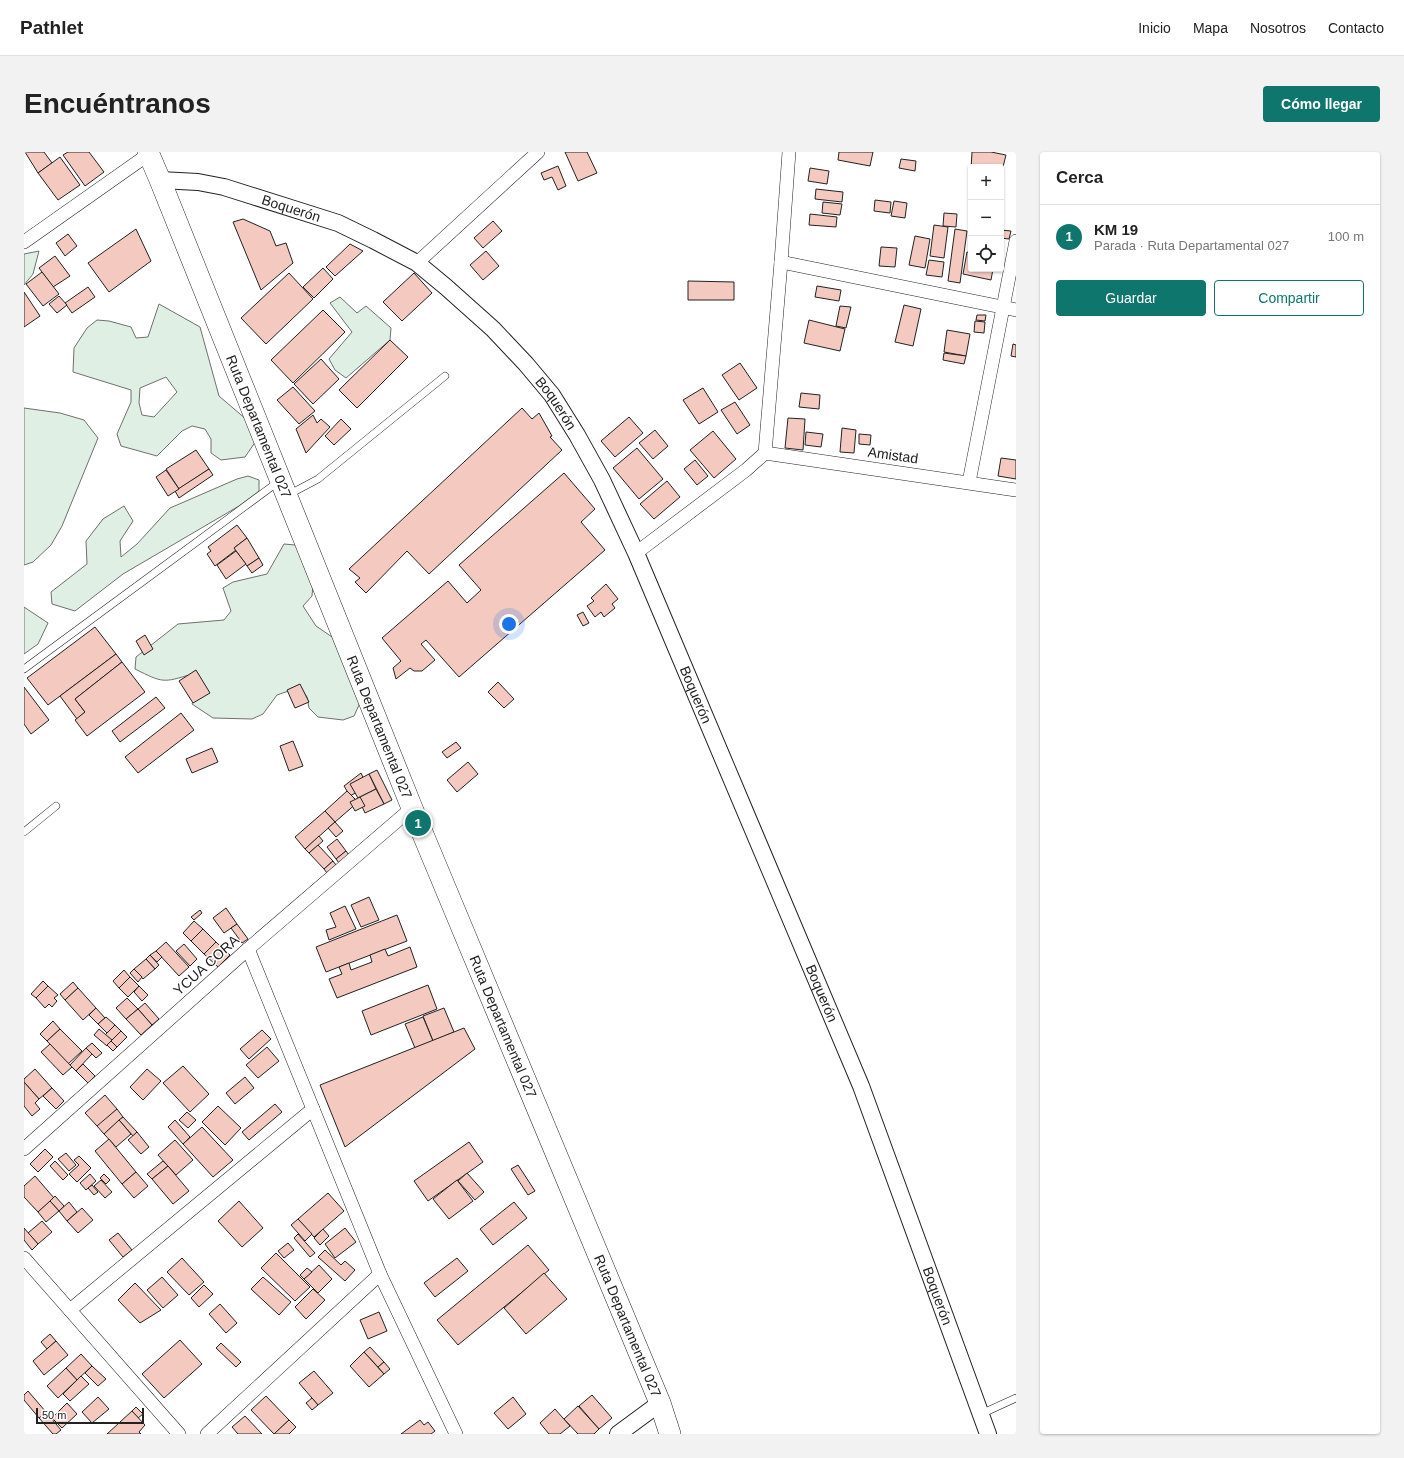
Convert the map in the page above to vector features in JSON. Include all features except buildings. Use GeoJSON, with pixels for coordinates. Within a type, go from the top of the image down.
{"type":"FeatureCollection","features":[{"type":"Feature","properties":{"kind":"main road","name":"Ruta Departamental 027"},"geometry":{"type":"LineString","coordinates":[[148,153],[412,808],[660,1403],[670,1434]]}},
{"type":"Feature","properties":{"kind":"street"},"geometry":{"type":"LineString","coordinates":[[417,263],[538,152]]}},
{"type":"Feature","properties":{"kind":"street"},"geometry":{"type":"LineString","coordinates":[[636,553],[746,470],[765,453],[789,152]]}},
{"type":"Feature","properties":{"kind":"street"},"geometry":{"type":"LineString","coordinates":[[24,242],[148,153]]}},
{"type":"Feature","properties":{"kind":"street","name":"Boquerón"},"geometry":{"type":"LineString","coordinates":[[160,180],[198,182],[224,187],[338,223],[417,263],[492,329],[526,364],[552,394],[602,480],[636,553],[861,1086],[988,1434]]}},
{"type":"Feature","properties":{"kind":"street"},"geometry":{"type":"LineString","coordinates":[[969,482],[1016,241]]}},
{"type":"Feature","properties":{"kind":"street"},"geometry":{"type":"LineString","coordinates":[[781,262],[1016,310]]}},
{"type":"Feature","properties":{"kind":"street","name":"Amistad"},"geometry":{"type":"LineString","coordinates":[[765,453],[1016,490]]}},
{"type":"Feature","properties":{"kind":"street","name":"YCUA CORA"},"geometry":{"type":"LineString","coordinates":[[24,1149],[248,949],[412,808]]}},
{"type":"Feature","properties":{"kind":"street"},"geometry":{"type":"LineString","coordinates":[[248,949],[380,1274],[456,1434]]}},
{"type":"Feature","properties":{"kind":"street"},"geometry":{"type":"LineString","coordinates":[[70,1310],[313,1109]]}},
{"type":"Feature","properties":{"kind":"street"},"geometry":{"type":"LineString","coordinates":[[24,1258],[179,1434]]}},
{"type":"Feature","properties":{"kind":"street"},"geometry":{"type":"LineString","coordinates":[[207,1434],[380,1274]]}},
{"type":"Feature","properties":{"kind":"street"},"geometry":{"type":"LineString","coordinates":[[618,1434],[660,1403]]}},
{"type":"Feature","properties":{"kind":"lane"},"geometry":{"type":"LineString","coordinates":[[24,669],[284,488],[318,479],[445,376]]}},
{"type":"Feature","properties":{"kind":"lane"},"geometry":{"type":"LineString","coordinates":[[24,832],[56,806]]}},
{"type":"Feature","properties":{"kind":"lane"},"geometry":{"type":"LineString","coordinates":[[981,1414],[1016,1398]]}},
{"type":"Feature","properties":{"kind":"green space"},"geometry":{"type":"Polygon","coordinates":[[[39,251],[33,274],[24,285],[24,254],[39,251]]]}},
{"type":"Feature","properties":{"kind":"green space"},"geometry":{"type":"Polygon","coordinates":[[[340,297],[357,313],[366,306],[391,328],[390,340],[346,378],[335,370],[329,359],[352,332],[330,303],[340,297]]]}},
{"type":"Feature","properties":{"kind":"green space"},"geometry":{"type":"Polygon","coordinates":[[[159,304],[200,327],[219,396],[254,426],[258,438],[245,457],[221,460],[211,453],[211,439],[205,429],[192,426],[182,431],[157,456],[121,446],[117,434],[131,402],[131,390],[73,372],[74,348],[87,328],[97,320],[109,321],[131,327],[136,338],[148,337],[159,304]],[[166,377],[140,388],[139,403],[142,415],[154,417],[177,392],[166,377]]]}},
{"type":"Feature","properties":{"kind":"green space"},"geometry":{"type":"Polygon","coordinates":[[[24,408],[60,413],[84,420],[98,438],[62,526],[51,545],[33,562],[24,565],[24,408]]]}},
{"type":"Feature","properties":{"kind":"green space"},"geometry":{"type":"Polygon","coordinates":[[[248,476],[259,480],[259,491],[239,506],[123,574],[75,611],[52,604],[51,592],[87,564],[86,541],[103,519],[124,506],[133,521],[120,541],[121,557],[137,544],[170,508],[237,479],[248,476]]]}},
{"type":"Feature","properties":{"kind":"green space"},"geometry":{"type":"Polygon","coordinates":[[[284,544],[295,545],[306,550],[314,573],[312,596],[303,606],[316,626],[335,639],[360,693],[359,705],[354,716],[343,720],[318,717],[309,708],[307,697],[300,687],[277,695],[263,714],[252,719],[213,718],[192,704],[201,683],[192,674],[175,679],[163,680],[152,677],[135,669],[136,657],[178,624],[224,620],[231,611],[223,588],[233,582],[267,574],[284,544]]]}},
{"type":"Feature","properties":{"kind":"green space"},"geometry":{"type":"Polygon","coordinates":[[[24,607],[48,623],[38,644],[24,654],[24,607]]]}},
{"type":"Feature","properties":{"kind":"place","name":"KM 19"},"geometry":{"type":"Point","coordinates":[418,823]}}]}
